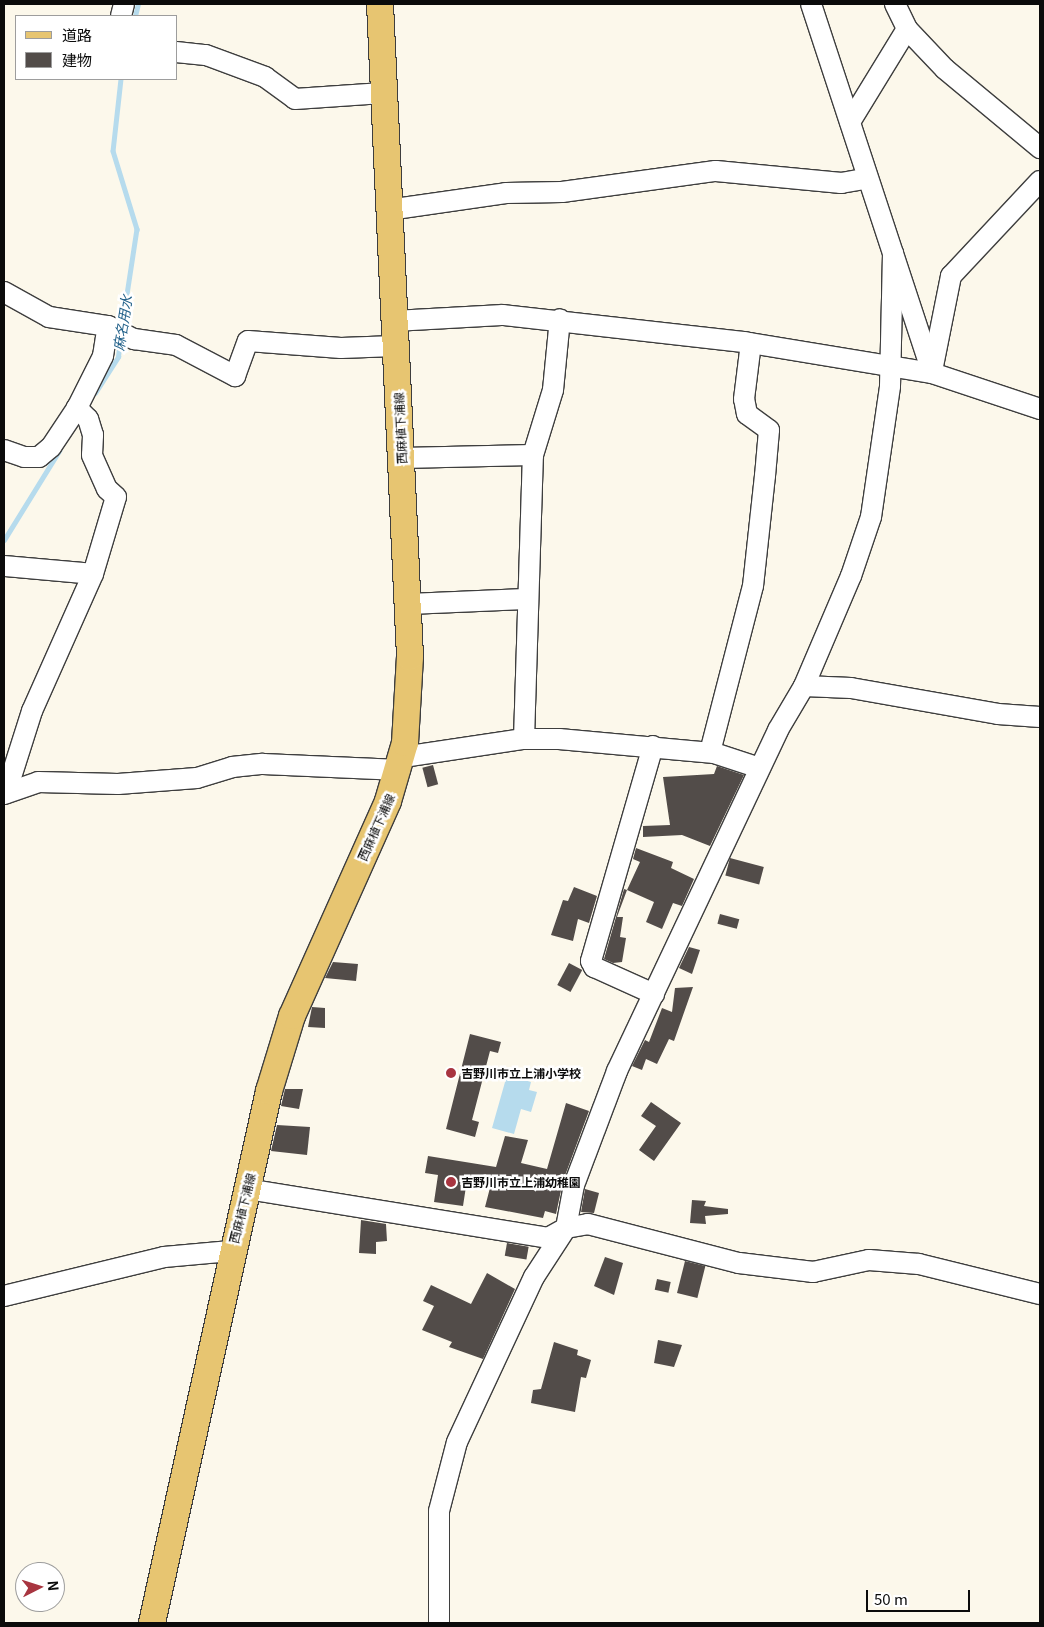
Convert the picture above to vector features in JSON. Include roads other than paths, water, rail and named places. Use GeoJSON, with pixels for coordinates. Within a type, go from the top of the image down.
{"type":"FeatureCollection","features":[{"type":"Feature","properties":{"kind":"main road","name":"西麻植下浦線"},"geometry":{"type":"LineString","coordinates":[[152,1623],[231,1251],[269,1091],[292,1016],[401,763],[410,705],[408,604],[388,210],[380,4]]}},
{"type":"Feature","properties":{"kind":"street"},"geometry":{"type":"LineString","coordinates":[[811,4],[932,372]]}},
{"type":"Feature","properties":{"kind":"street"},"geometry":{"type":"LineString","coordinates":[[895,4],[907,29],[945,69],[1040,148]]}},
{"type":"Feature","properties":{"kind":"street"},"geometry":{"type":"LineString","coordinates":[[850,122],[907,29]]}},
{"type":"Feature","properties":{"kind":"street"},"geometry":{"type":"LineString","coordinates":[[178,52],[206,55],[265,77],[295,99],[383,93]]}},
{"type":"Feature","properties":{"kind":"street"},"geometry":{"type":"LineString","coordinates":[[388,210],[506,193],[562,192],[716,171],[840,183],[868,178]]}},
{"type":"Feature","properties":{"kind":"street"},"geometry":{"type":"LineString","coordinates":[[932,372],[951,276],[1040,181]]}},
{"type":"Feature","properties":{"kind":"street"},"geometry":{"type":"LineString","coordinates":[[439,1623],[438,1511],[457,1442],[534,1277],[566,1228],[567,1209],[594,1128],[654,994],[760,768],[804,686],[851,576],[871,517],[891,366],[893,253]]}},
{"type":"Feature","properties":{"kind":"street"},"geometry":{"type":"LineString","coordinates":[[4,292],[49,317],[108,326],[134,339],[176,345],[235,376],[248,341],[341,348],[395,334],[504,315],[560,319],[751,343],[932,372],[1040,409]]}},
{"type":"Feature","properties":{"kind":"street"},"geometry":{"type":"LineString","coordinates":[[911,307],[944,309]]}},
{"type":"Feature","properties":{"kind":"street"},"geometry":{"type":"LineString","coordinates":[[524,739],[533,455],[553,390],[560,319]]}},
{"type":"Feature","properties":{"kind":"street"},"geometry":{"type":"LineString","coordinates":[[4,450],[24,457],[39,457],[82,414],[103,356],[108,326]]}},
{"type":"Feature","properties":{"kind":"street"},"geometry":{"type":"LineString","coordinates":[[710,752],[753,586],[765,476],[769,430],[747,414],[744,399],[751,343]]}},
{"type":"Feature","properties":{"kind":"street"},"geometry":{"type":"LineString","coordinates":[[5,794],[32,711],[93,574],[116,497],[107,490],[92,455],[94,435],[82,414]]}},
{"type":"Feature","properties":{"kind":"street"},"geometry":{"type":"LineString","coordinates":[[401,458],[533,455]]}},
{"type":"Feature","properties":{"kind":"street"},"geometry":{"type":"LineString","coordinates":[[4,566],[93,574]]}},
{"type":"Feature","properties":{"kind":"street"},"geometry":{"type":"LineString","coordinates":[[408,604],[527,599]]}},
{"type":"Feature","properties":{"kind":"street"},"geometry":{"type":"LineString","coordinates":[[804,686],[851,688],[998,714],[1040,717]]}},
{"type":"Feature","properties":{"kind":"street"},"geometry":{"type":"LineString","coordinates":[[5,794],[38,782],[118,784],[197,778],[232,766],[401,763],[524,739],[653,746],[710,752],[760,768]]}},
{"type":"Feature","properties":{"kind":"street"},"geometry":{"type":"LineString","coordinates":[[653,746],[592,960],[594,966],[654,994]]}},
{"type":"Feature","properties":{"kind":"street"},"geometry":{"type":"LineString","coordinates":[[247,1189],[548,1238],[566,1228],[588,1224],[740,1263],[813,1272],[869,1260],[919,1264],[1040,1294]]}},
{"type":"Feature","properties":{"kind":"street"},"geometry":{"type":"LineString","coordinates":[[4,1296],[164,1257],[231,1251]]}},
{"type":"Feature","properties":{"kind":"water"},"geometry":{"type":"Polygon","coordinates":[[[507,1075],[531,1082],[529,1090],[537,1092],[531,1112],[521,1109],[514,1134],[492,1128],[507,1075]]]}},
{"type":"Feature","properties":{"kind":"waterway","name":"麻名用水"},"geometry":{"type":"LineString","coordinates":[[135,15],[138,4]]}},
{"type":"Feature","properties":{"kind":"waterway","name":"麻名用水"},"geometry":{"type":"LineString","coordinates":[[121,80],[113,151],[137,229],[122,327]]}},
{"type":"Feature","properties":{"kind":"waterway","name":"麻名用水"},"geometry":{"type":"LineString","coordinates":[[95,393],[118,357],[120,337]]}},
{"type":"Feature","properties":{"kind":"waterway","name":"麻名用水"},"geometry":{"type":"LineString","coordinates":[[4,540],[59,451]]}},
{"type":"Feature","properties":{"kind":"place","name":"吉野川市立上浦小学校"},"geometry":{"type":"Point","coordinates":[451,1073]}},
{"type":"Feature","properties":{"kind":"place","name":"吉野川市立上浦幼稚園"},"geometry":{"type":"Point","coordinates":[451,1182]}}]}
